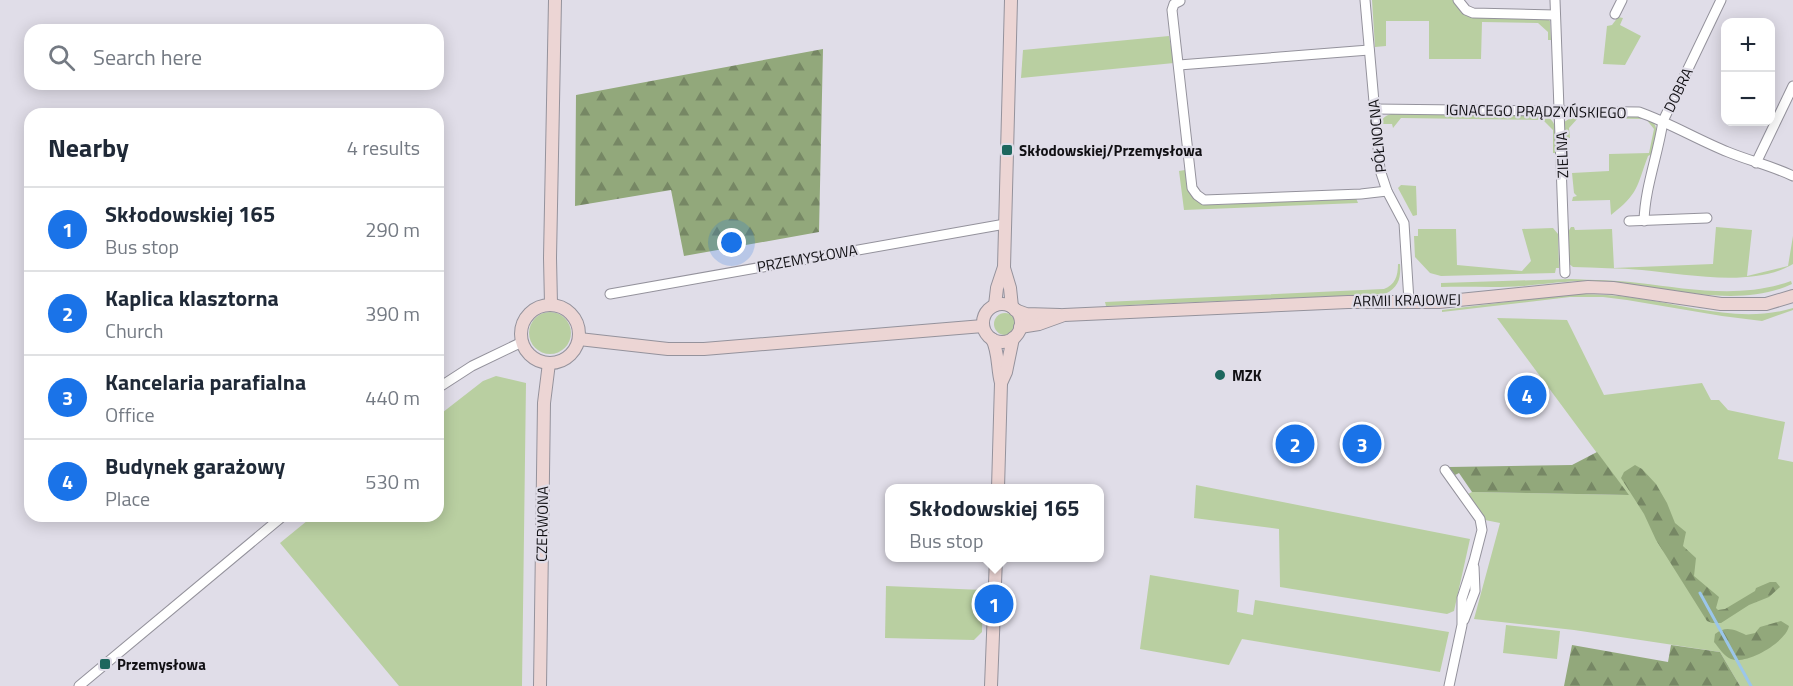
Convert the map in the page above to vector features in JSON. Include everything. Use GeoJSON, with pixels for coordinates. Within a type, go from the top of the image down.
{"type":"FeatureCollection","features":[{"type":"Feature","properties":{"kind":"street"},"geometry":{"type":"LineString","coordinates":[[551,304],[555,0]]}},
{"type":"Feature","properties":{"kind":"street"},"geometry":{"type":"LineString","coordinates":[[995,305],[997,288],[1004,267],[1011,0]]}},
{"type":"Feature","properties":{"kind":"street","name":"PÓŁNOCNA"},"geometry":{"type":"LineString","coordinates":[[1365,0],[1380,170],[1387,190],[1404,223],[1409,302]]}},
{"type":"Feature","properties":{"kind":"street"},"geometry":{"type":"LineString","coordinates":[[1458,0],[1473,13],[1556,15]]}},
{"type":"Feature","properties":{"kind":"street","name":"ZIELNA"},"geometry":{"type":"LineString","coordinates":[[1555,0],[1565,273]]}},
{"type":"Feature","properties":{"kind":"street"},"geometry":{"type":"LineString","coordinates":[[1615,14],[1622,0]]}},
{"type":"Feature","properties":{"kind":"street","name":"DOBRA"},"geometry":{"type":"LineString","coordinates":[[1644,221],[1644,203],[1660,142],[1663,121],[1721,0]]}},
{"type":"Feature","properties":{"kind":"street"},"geometry":{"type":"LineString","coordinates":[[1180,1],[1174,4],[1172,10],[1192,189],[1197,195],[1204,200],[1361,194],[1387,190]]}},
{"type":"Feature","properties":{"kind":"street"},"geometry":{"type":"LineString","coordinates":[[1179,65],[1369,50]]}},
{"type":"Feature","properties":{"kind":"street"},"geometry":{"type":"LineString","coordinates":[[1756,163],[1793,86]]}},
{"type":"Feature","properties":{"kind":"street","name":"IGNACEGO PRĄDZYŃSKIEGO"},"geometry":{"type":"LineString","coordinates":[[1374,109],[1639,112],[1725,151],[1793,176]]}},
{"type":"Feature","properties":{"kind":"street"},"geometry":{"type":"LineString","coordinates":[[1629,221],[1707,218]]}},
{"type":"Feature","properties":{"kind":"street","name":"PRZEMYSŁOWA"},"geometry":{"type":"LineString","coordinates":[[610,294],[1005,224]]}},
{"type":"Feature","properties":{"kind":"street"},"geometry":{"type":"LineString","coordinates":[[1001,383],[1006,372],[1019,315],[1014,309],[1004,267]]}},
{"type":"Feature","properties":{"kind":"street","name":"ARMII KRAJOWEJ"},"geometry":{"type":"LineString","coordinates":[[1016,333],[1064,315],[1222,306],[1439,302],[1588,287],[1613,288],[1721,304],[1766,304],[1793,296]]}},
{"type":"Feature","properties":{"kind":"street"},"geometry":{"type":"LineString","coordinates":[[551,304],[571,313],[576,321],[579,339],[570,355],[562,361],[549,363],[534,358],[527,352],[520,334],[527,315],[535,309],[551,304]]}},
{"type":"Feature","properties":{"kind":"street"},"geometry":{"type":"LineString","coordinates":[[998,484],[1001,383],[996,346],[983,326],[986,313],[995,305],[1002,304],[1026,314],[1064,315]]}},
{"type":"Feature","properties":{"kind":"street"},"geometry":{"type":"LineString","coordinates":[[579,339],[668,349],[704,349],[983,326]]}},
{"type":"Feature","properties":{"kind":"street"},"geometry":{"type":"LineString","coordinates":[[992,339],[1003,342],[1016,333]]}},
{"type":"Feature","properties":{"kind":"street"},"geometry":{"type":"LineString","coordinates":[[444,384],[472,366],[522,342]]}},
{"type":"Feature","properties":{"kind":"street","name":"CZERWONA"},"geometry":{"type":"LineString","coordinates":[[540,686],[544,403],[549,363]]}},
{"type":"Feature","properties":{"kind":"street"},"geometry":{"type":"LineString","coordinates":[[1445,470],[1480,519],[1482,530],[1462,598],[1462,625],[1449,686]]}},
{"type":"Feature","properties":{"kind":"street"},"geometry":{"type":"LineString","coordinates":[[80,686],[276,522]]}},
{"type":"Feature","properties":{"kind":"street"},"geometry":{"type":"LineString","coordinates":[[991,686],[996,562]]}},
{"type":"Feature","properties":{"kind":"green space"},"geometry":{"type":"Polygon","coordinates":[[[1372,0],[1454,0],[1460,10],[1470,17],[1546,18],[1550,21],[1551,40],[1548,40],[1548,32],[1538,23],[1482,22],[1481,59],[1429,59],[1429,21],[1386,21],[1386,46],[1375,47],[1372,0]]]}},
{"type":"Feature","properties":{"kind":"green space"},"geometry":{"type":"Polygon","coordinates":[[[1618,17],[1623,18],[1620,25],[1641,36],[1625,65],[1603,64],[1607,26],[1612,25],[1618,17]]]}},
{"type":"Feature","properties":{"kind":"green space"},"geometry":{"type":"Polygon","coordinates":[[[1169,36],[1174,63],[1021,78],[1023,50],[1169,36]]]}},
{"type":"Feature","properties":{"kind":"green space"},"geometry":{"type":"Polygon","coordinates":[[[823,49],[819,232],[684,256],[671,190],[575,206],[576,95],[823,49]]]}},
{"type":"Feature","properties":{"kind":"green space"},"geometry":{"type":"Polygon","coordinates":[[[1391,114],[1545,116],[1550,118],[1555,126],[1556,153],[1553,153],[1553,130],[1543,120],[1401,118],[1393,128],[1392,124],[1381,124],[1384,118],[1391,114]]]}},
{"type":"Feature","properties":{"kind":"green space"},"geometry":{"type":"Polygon","coordinates":[[[1574,116],[1647,117],[1655,125],[1657,134],[1655,144],[1636,189],[1627,201],[1611,215],[1610,200],[1572,201],[1573,197],[1577,196],[1574,193],[1572,173],[1609,171],[1609,154],[1649,153],[1654,129],[1646,119],[1578,118],[1569,128],[1570,138],[1564,138],[1564,122],[1574,116]]]}},
{"type":"Feature","properties":{"kind":"green space"},"geometry":{"type":"Polygon","coordinates":[[[1185,170],[1189,190],[1195,198],[1214,205],[1356,198],[1358,203],[1184,210],[1179,171],[1185,170]]]}},
{"type":"Feature","properties":{"kind":"green space"},"geometry":{"type":"Polygon","coordinates":[[[1401,185],[1416,186],[1417,215],[1413,216],[1398,188],[1401,185]]]}},
{"type":"Feature","properties":{"kind":"green space"},"geometry":{"type":"Polygon","coordinates":[[[1571,227],[1575,230],[1612,229],[1614,268],[1713,264],[1716,227],[1752,230],[1747,276],[1788,266],[1793,236],[1793,264],[1777,271],[1759,276],[1739,278],[1633,269],[1573,267],[1568,263],[1568,232],[1571,227]]]}},
{"type":"Feature","properties":{"kind":"green space"},"geometry":{"type":"Polygon","coordinates":[[[1553,228],[1558,234],[1559,268],[1556,268],[1555,273],[1441,276],[1430,273],[1415,257],[1414,236],[1418,236],[1418,229],[1456,229],[1457,265],[1522,271],[1531,261],[1522,229],[1553,228]]]}},
{"type":"Feature","properties":{"kind":"green space"},"geometry":{"type":"Polygon","coordinates":[[[1398,264],[1400,264],[1400,269],[1398,282],[1385,294],[1106,306],[1105,302],[1384,289],[1395,280],[1398,264]]]}},
{"type":"Feature","properties":{"kind":"green space"},"geometry":{"type":"Polygon","coordinates":[[[1569,279],[1622,281],[1715,291],[1754,290],[1791,281],[1792,284],[1770,292],[1721,296],[1597,281],[1513,287],[1441,287],[1441,283],[1569,279]]]}},
{"type":"Feature","properties":{"kind":"green space"},"geometry":{"type":"Polygon","coordinates":[[[1570,294],[1643,299],[1737,314],[1756,314],[1793,308],[1793,310],[1762,321],[1603,297],[1570,297],[1442,312],[1442,310],[1570,294]]]}},
{"type":"Feature","properties":{"kind":"green space"},"geometry":{"type":"Polygon","coordinates":[[[550,312],[565,318],[571,333],[565,348],[550,354],[535,348],[529,333],[535,318],[550,312]]]}},
{"type":"Feature","properties":{"kind":"green space"},"geometry":{"type":"Polygon","coordinates":[[[1005,313],[1013,316],[1016,324],[1013,332],[1005,335],[997,332],[994,324],[997,316],[1005,313]]]}},
{"type":"Feature","properties":{"kind":"green space"},"geometry":{"type":"Polygon","coordinates":[[[1497,318],[1567,320],[1604,395],[1702,383],[1711,400],[1719,400],[1728,410],[1785,422],[1778,459],[1793,462],[1793,686],[1740,686],[1720,652],[1574,630],[1474,619],[1500,523],[1485,520],[1468,494],[1472,492],[1628,495],[1497,318]]]}},
{"type":"Feature","properties":{"kind":"green space"},"geometry":{"type":"Polygon","coordinates":[[[496,376],[526,383],[522,686],[399,686],[280,543],[306,522],[444,522],[444,411],[483,381],[496,376]]]}},
{"type":"Feature","properties":{"kind":"green space"},"geometry":{"type":"Polygon","coordinates":[[[1597,452],[1629,495],[1472,492],[1459,473],[1455,475],[1449,467],[1572,465],[1597,452]]]}},
{"type":"Feature","properties":{"kind":"green space"},"geometry":{"type":"Polygon","coordinates":[[[1635,465],[1656,484],[1675,523],[1686,532],[1683,546],[1696,558],[1694,576],[1719,597],[1716,608],[1718,610],[1725,609],[1755,591],[1756,588],[1770,582],[1776,582],[1780,587],[1769,597],[1749,605],[1721,623],[1707,621],[1656,540],[1644,514],[1621,478],[1624,472],[1635,465]]]}},
{"type":"Feature","properties":{"kind":"green space"},"geometry":{"type":"Polygon","coordinates":[[[1196,485],[1470,539],[1454,611],[1447,614],[1280,587],[1279,529],[1194,518],[1196,485]]]}},
{"type":"Feature","properties":{"kind":"green space"},"geometry":{"type":"Polygon","coordinates":[[[1150,575],[1239,590],[1237,612],[1253,615],[1255,600],[1449,632],[1440,672],[1242,639],[1229,665],[1140,649],[1150,575]]]}},
{"type":"Feature","properties":{"kind":"green space"},"geometry":{"type":"Polygon","coordinates":[[[886,586],[983,590],[982,632],[974,640],[885,638],[886,586]]]}},
{"type":"Feature","properties":{"kind":"green space"},"geometry":{"type":"Polygon","coordinates":[[[1781,621],[1789,626],[1781,639],[1765,651],[1746,659],[1731,659],[1714,642],[1715,634],[1719,631],[1734,630],[1746,635],[1755,633],[1760,627],[1781,621]]]}},
{"type":"Feature","properties":{"kind":"green space"},"geometry":{"type":"Polygon","coordinates":[[[1506,625],[1560,631],[1557,659],[1503,653],[1506,625]]]}},
{"type":"Feature","properties":{"kind":"green space"},"geometry":{"type":"Polygon","coordinates":[[[1572,645],[1668,662],[1671,645],[1720,652],[1740,686],[1564,686],[1572,645]]]}},
{"type":"Feature","properties":{"kind":"waterway"},"geometry":{"type":"LineString","coordinates":[[1700,593],[1751,686]]}},
{"type":"Feature","properties":{"kind":"place","name":"Skłodowskiej/Przemysłowa"},"geometry":{"type":"Point","coordinates":[1007,150]}},
{"type":"Feature","properties":{"kind":"place","name":"MZK"},"geometry":{"type":"Point","coordinates":[1220,375]}},
{"type":"Feature","properties":{"kind":"place","name":"Budynek garażowy"},"geometry":{"type":"Point","coordinates":[1527,395]}},
{"type":"Feature","properties":{"kind":"place","name":"Kaplica klasztorna"},"geometry":{"type":"Point","coordinates":[1295,444]}},
{"type":"Feature","properties":{"kind":"place","name":"Kancelaria parafialna"},"geometry":{"type":"Point","coordinates":[1362,444]}},
{"type":"Feature","properties":{"kind":"place","name":"Skłodowskiej 165"},"geometry":{"type":"Point","coordinates":[994,604]}},
{"type":"Feature","properties":{"kind":"place","name":"Przemysłowa"},"geometry":{"type":"Point","coordinates":[105,664]}}]}
